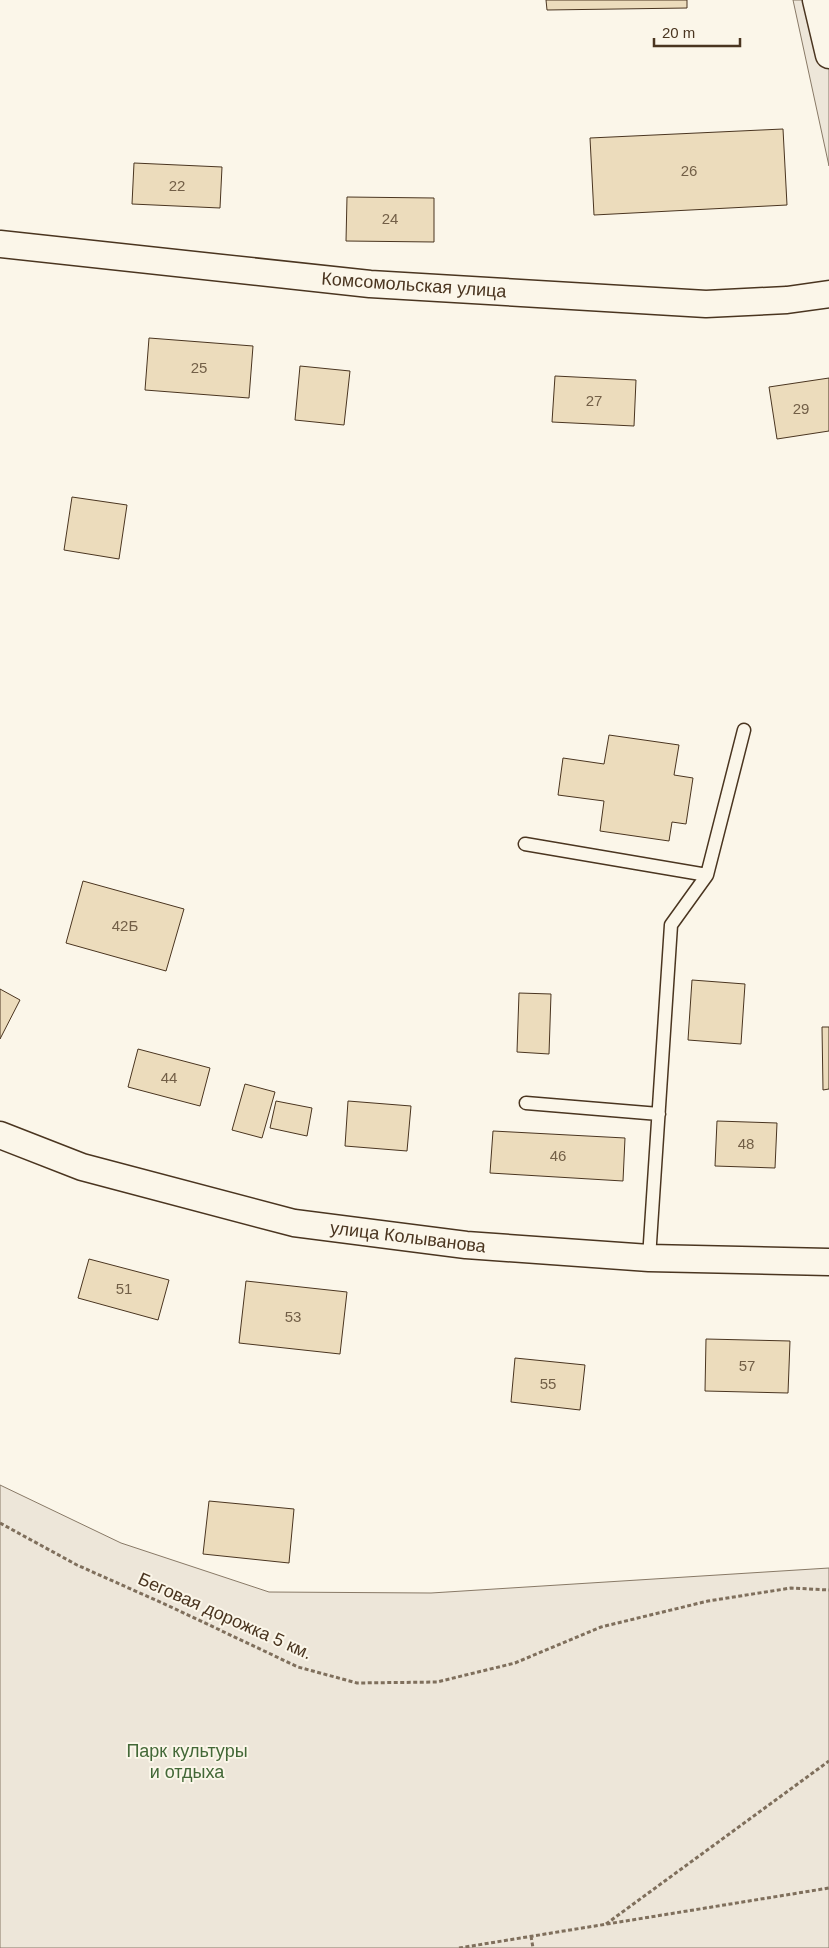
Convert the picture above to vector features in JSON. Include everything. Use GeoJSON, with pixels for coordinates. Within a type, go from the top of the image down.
{"type":"FeatureCollection","features":[{"type":"Feature","properties":{"kind":"street"},"geometry":{"type":"LineString","coordinates":[[816,0],[829,55]]}},
{"type":"Feature","properties":{"kind":"street","name":"Комсомольская улица"},"geometry":{"type":"LineString","coordinates":[[0,244],[390,285],[706,304],[787,300],[829,294]]}},
{"type":"Feature","properties":{"kind":"street","name":"улица Колыванова"},"geometry":{"type":"LineString","coordinates":[[0,1135],[82,1168],[294,1223],[466,1245],[649,1258],[829,1262]]}},
{"type":"Feature","properties":{"kind":"lane"},"geometry":{"type":"LineString","coordinates":[[649,1258],[672,925],[707,874],[744,730]]}},
{"type":"Feature","properties":{"kind":"lane"},"geometry":{"type":"LineString","coordinates":[[525,844],[707,874]]}},
{"type":"Feature","properties":{"kind":"lane"},"geometry":{"type":"LineString","coordinates":[[526,1103],[659,1114]]}},
{"type":"Feature","properties":{"kind":"path","name":"Беговая дорожка 5 км."},"geometry":{"type":"LineString","coordinates":[[0,1523],[77,1565],[298,1667],[358,1683],[437,1682],[515,1663],[601,1627],[688,1606],[790,1588],[829,1590]]}},
{"type":"Feature","properties":{"kind":"path"},"geometry":{"type":"LineString","coordinates":[[605,1925],[829,1760]]}},
{"type":"Feature","properties":{"kind":"path"},"geometry":{"type":"LineString","coordinates":[[458,1948],[829,1888]]}},
{"type":"Feature","properties":{"kind":"path"},"geometry":{"type":"LineString","coordinates":[[531,1936],[533,1948]]}},
{"type":"Feature","properties":{"kind":"green space"},"geometry":{"type":"Polygon","coordinates":[[[793,0],[829,0],[829,166],[793,0]]]}},
{"type":"Feature","properties":{"kind":"green space","name":"Парк культуры и отдыха"},"geometry":{"type":"Polygon","coordinates":[[[0,1485],[121,1543],[269,1592],[431,1593],[829,1568],[829,1948],[0,1948],[0,1485]]]}},
{"type":"Feature","properties":{"kind":"building"},"geometry":{"type":"Polygon","coordinates":[[[546,0],[687,0],[687,8],[547,10],[546,0]]]}},
{"type":"Feature","properties":{"kind":"building"},"geometry":{"type":"Polygon","coordinates":[[[783,129],[787,205],[594,215],[590,138],[783,129]]]}},
{"type":"Feature","properties":{"kind":"building"},"geometry":{"type":"Polygon","coordinates":[[[134,163],[222,167],[220,208],[132,204],[134,163]]]}},
{"type":"Feature","properties":{"kind":"building"},"geometry":{"type":"Polygon","coordinates":[[[347,197],[434,198],[434,242],[346,241],[347,197]]]}},
{"type":"Feature","properties":{"kind":"building"},"geometry":{"type":"Polygon","coordinates":[[[149,338],[253,346],[249,398],[145,390],[149,338]]]}},
{"type":"Feature","properties":{"kind":"building"},"geometry":{"type":"Polygon","coordinates":[[[300,366],[350,371],[344,425],[295,420],[300,366]]]}},
{"type":"Feature","properties":{"kind":"building"},"geometry":{"type":"Polygon","coordinates":[[[555,376],[636,380],[634,426],[552,422],[555,376]]]}},
{"type":"Feature","properties":{"kind":"building"},"geometry":{"type":"Polygon","coordinates":[[[829,378],[829,431],[777,439],[769,387],[829,378]]]}},
{"type":"Feature","properties":{"kind":"building"},"geometry":{"type":"Polygon","coordinates":[[[72,497],[127,505],[119,559],[64,550],[72,497]]]}},
{"type":"Feature","properties":{"kind":"building"},"geometry":{"type":"Polygon","coordinates":[[[609,735],[679,745],[674,775],[693,778],[686,824],[672,822],[669,841],[600,831],[604,801],[558,795],[563,758],[604,764],[609,735]]]}},
{"type":"Feature","properties":{"kind":"building"},"geometry":{"type":"Polygon","coordinates":[[[83,881],[184,909],[166,971],[66,943],[83,881]]]}},
{"type":"Feature","properties":{"kind":"building"},"geometry":{"type":"Polygon","coordinates":[[[692,980],[745,984],[741,1044],[688,1040],[692,980]]]}},
{"type":"Feature","properties":{"kind":"building"},"geometry":{"type":"Polygon","coordinates":[[[0,989],[20,1000],[0,1039],[0,989]]]}},
{"type":"Feature","properties":{"kind":"building"},"geometry":{"type":"Polygon","coordinates":[[[519,993],[551,994],[549,1054],[517,1052],[519,993]]]}},
{"type":"Feature","properties":{"kind":"building"},"geometry":{"type":"Polygon","coordinates":[[[822,1027],[829,1027],[829,1089],[823,1090],[822,1027]]]}},
{"type":"Feature","properties":{"kind":"building"},"geometry":{"type":"Polygon","coordinates":[[[138,1049],[210,1068],[200,1106],[128,1087],[138,1049]]]}},
{"type":"Feature","properties":{"kind":"building"},"geometry":{"type":"Polygon","coordinates":[[[245,1084],[275,1092],[262,1138],[232,1130],[245,1084]]]}},
{"type":"Feature","properties":{"kind":"building"},"geometry":{"type":"Polygon","coordinates":[[[276,1101],[312,1108],[307,1136],[270,1128],[276,1101]]]}},
{"type":"Feature","properties":{"kind":"building"},"geometry":{"type":"Polygon","coordinates":[[[348,1101],[411,1106],[407,1151],[345,1146],[348,1101]]]}},
{"type":"Feature","properties":{"kind":"building"},"geometry":{"type":"Polygon","coordinates":[[[717,1121],[777,1123],[775,1168],[715,1166],[717,1121]]]}},
{"type":"Feature","properties":{"kind":"building"},"geometry":{"type":"Polygon","coordinates":[[[493,1131],[625,1138],[623,1181],[490,1173],[493,1131]]]}},
{"type":"Feature","properties":{"kind":"building"},"geometry":{"type":"Polygon","coordinates":[[[89,1259],[169,1280],[158,1320],[78,1298],[89,1259]]]}},
{"type":"Feature","properties":{"kind":"building"},"geometry":{"type":"Polygon","coordinates":[[[246,1281],[347,1292],[340,1354],[239,1343],[246,1281]]]}},
{"type":"Feature","properties":{"kind":"building"},"geometry":{"type":"Polygon","coordinates":[[[706,1339],[790,1341],[788,1393],[705,1391],[706,1339]]]}},
{"type":"Feature","properties":{"kind":"building"},"geometry":{"type":"Polygon","coordinates":[[[515,1358],[585,1365],[580,1410],[511,1402],[515,1358]]]}},
{"type":"Feature","properties":{"kind":"building"},"geometry":{"type":"Polygon","coordinates":[[[209,1501],[294,1509],[289,1563],[203,1554],[209,1501]]]}}]}
